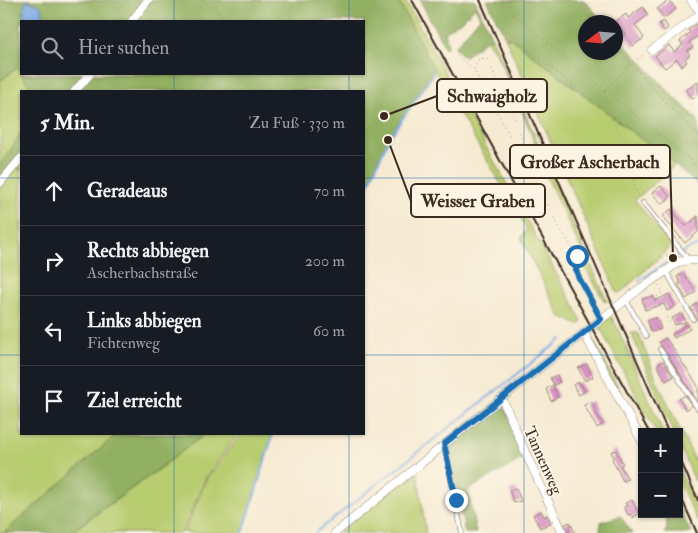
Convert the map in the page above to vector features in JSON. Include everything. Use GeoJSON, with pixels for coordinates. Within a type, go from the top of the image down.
{"type":"FeatureCollection","features":[{"type":"Feature","properties":{"kind":"street"},"geometry":{"type":"LineString","coordinates":[[133,20],[148,0]]}},
{"type":"Feature","properties":{"kind":"street"},"geometry":{"type":"LineString","coordinates":[[692,0],[698,9]]}},
{"type":"Feature","properties":{"kind":"street"},"geometry":{"type":"LineString","coordinates":[[652,50],[698,16]]}},
{"type":"Feature","properties":{"kind":"street"},"geometry":{"type":"LineString","coordinates":[[76,90],[89,75]]}},
{"type":"Feature","properties":{"kind":"street"},"geometry":{"type":"LineString","coordinates":[[0,183],[20,159]]}},
{"type":"Feature","properties":{"kind":"street"},"geometry":{"type":"LineString","coordinates":[[335,533],[624,301],[679,262],[698,260]]}},
{"type":"Feature","properties":{"kind":"street"},"geometry":{"type":"LineString","coordinates":[[584,334],[638,435]]}},
{"type":"Feature","properties":{"kind":"street","name":"Tannenweg"},"geometry":{"type":"LineString","coordinates":[[502,398],[562,533]]}},
{"type":"Feature","properties":{"kind":"lane"},"geometry":{"type":"LineString","coordinates":[[644,203],[689,260]]}},
{"type":"Feature","properties":{"kind":"lane"},"geometry":{"type":"LineString","coordinates":[[666,271],[693,319]]}},
{"type":"Feature","properties":{"kind":"lane"},"geometry":{"type":"LineString","coordinates":[[624,301],[646,336]]}},
{"type":"Feature","properties":{"kind":"lane"},"geometry":{"type":"LineString","coordinates":[[660,349],[698,409]]}},
{"type":"Feature","properties":{"kind":"lane"},"geometry":{"type":"LineString","coordinates":[[444,444],[462,533]]}},
{"type":"Feature","properties":{"kind":"path"},"geometry":{"type":"LineString","coordinates":[[203,0],[228,20]]}},
{"type":"Feature","properties":{"kind":"path"},"geometry":{"type":"LineString","coordinates":[[498,0],[514,16],[698,166]]}},
{"type":"Feature","properties":{"kind":"path"},"geometry":{"type":"LineString","coordinates":[[508,0],[514,16]]}},
{"type":"Feature","properties":{"kind":"path"},"geometry":{"type":"LineString","coordinates":[[574,0],[588,15]]}},
{"type":"Feature","properties":{"kind":"path"},"geometry":{"type":"LineString","coordinates":[[506,30],[608,114],[624,140],[636,189],[644,203]]}},
{"type":"Feature","properties":{"kind":"path"},"geometry":{"type":"LineString","coordinates":[[605,90],[631,63],[652,50]]}},
{"type":"Feature","properties":{"kind":"path"},"geometry":{"type":"LineString","coordinates":[[623,54],[669,106],[698,134]]}},
{"type":"Feature","properties":{"kind":"path"},"geometry":{"type":"LineString","coordinates":[[458,56],[474,70],[514,144],[529,167],[559,227],[577,256],[576,270],[578,276],[601,319]]}},
{"type":"Feature","properties":{"kind":"path"},"geometry":{"type":"LineString","coordinates":[[474,70],[476,61],[481,58],[487,59],[518,127],[529,167]]}},
{"type":"Feature","properties":{"kind":"path"},"geometry":{"type":"LineString","coordinates":[[198,90],[210,75]]}},
{"type":"Feature","properties":{"kind":"path"},"geometry":{"type":"LineString","coordinates":[[605,90],[608,114]]}},
{"type":"Feature","properties":{"kind":"path"},"geometry":{"type":"LineString","coordinates":[[0,144],[20,159]]}},
{"type":"Feature","properties":{"kind":"path"},"geometry":{"type":"LineString","coordinates":[[376,162],[380,165]]}},
{"type":"Feature","properties":{"kind":"path"},"geometry":{"type":"LineString","coordinates":[[639,277],[678,246]]}},
{"type":"Feature","properties":{"kind":"path"},"geometry":{"type":"LineString","coordinates":[[654,279],[663,292],[656,298],[676,335]]}},
{"type":"Feature","properties":{"kind":"green space"},"geometry":{"type":"Polygon","coordinates":[[[0,0],[398,0],[435,71],[388,140],[365,193],[365,90],[32,90],[22,75],[365,75],[365,20],[20,20],[20,72],[17,68],[0,81],[0,0]]]}},
{"type":"Feature","properties":{"kind":"green space"},"geometry":{"type":"Polygon","coordinates":[[[398,0],[405,0],[576,309],[582,322],[578,325],[560,316],[521,238],[527,229],[435,71],[398,0]]]}},
{"type":"Feature","properties":{"kind":"green space"},"geometry":{"type":"Polygon","coordinates":[[[420,0],[475,0],[492,38],[486,40],[464,57],[455,47],[480,17],[475,7],[464,19],[445,31],[448,46],[445,48],[420,0]]]}},
{"type":"Feature","properties":{"kind":"green space"},"geometry":{"type":"Polygon","coordinates":[[[487,0],[584,0],[598,15],[578,15],[578,60],[623,60],[623,43],[698,120],[698,185],[675,165],[512,39],[505,37],[487,0]]]}},
{"type":"Feature","properties":{"kind":"green space"},"geometry":{"type":"Polygon","coordinates":[[[505,37],[512,39],[675,165],[635,200],[672,246],[621,292],[617,293],[505,37]]]}},
{"type":"Feature","properties":{"kind":"green space"},"geometry":{"type":"Polygon","coordinates":[[[492,38],[607,301],[605,302],[585,267],[583,254],[538,158],[531,132],[496,52],[486,40],[492,38]]]}},
{"type":"Feature","properties":{"kind":"green space"},"geometry":{"type":"Polygon","coordinates":[[[17,67],[20,75],[22,75],[32,90],[20,90],[20,134],[0,165],[0,81],[17,67]]]}},
{"type":"Feature","properties":{"kind":"green space"},"geometry":{"type":"Polygon","coordinates":[[[20,134],[20,171],[15,165],[0,183],[0,165],[20,134]]]}},
{"type":"Feature","properties":{"kind":"green space"},"geometry":{"type":"Polygon","coordinates":[[[15,165],[20,171],[20,435],[116,435],[4,533],[0,533],[0,183],[15,165]]]}},
{"type":"Feature","properties":{"kind":"green space"},"geometry":{"type":"Polygon","coordinates":[[[611,316],[661,428],[654,428],[599,326],[611,316]]]}},
{"type":"Feature","properties":{"kind":"green space"},"geometry":{"type":"Polygon","coordinates":[[[590,333],[640,428],[638,428],[638,431],[588,338],[590,333]]]}},
{"type":"Feature","properties":{"kind":"green space"},"geometry":{"type":"Polygon","coordinates":[[[631,333],[638,333],[658,383],[679,428],[672,428],[631,333]]]}},
{"type":"Feature","properties":{"kind":"green space"},"geometry":{"type":"Polygon","coordinates":[[[502,402],[527,456],[468,490],[476,533],[465,533],[449,445],[502,402]]]}},
{"type":"Feature","properties":{"kind":"green space"},"geometry":{"type":"Polygon","coordinates":[[[116,435],[204,435],[69,533],[4,533],[116,435]]]}},
{"type":"Feature","properties":{"kind":"green space"},"geometry":{"type":"Polygon","coordinates":[[[204,435],[237,435],[206,477],[182,533],[70,533],[204,435]]]}},
{"type":"Feature","properties":{"kind":"green space"},"geometry":{"type":"Polygon","coordinates":[[[240,435],[273,435],[243,533],[184,533],[207,478],[240,435]]]}},
{"type":"Feature","properties":{"kind":"green space"},"geometry":{"type":"Polygon","coordinates":[[[683,436],[698,467],[698,483],[695,481],[683,453],[683,436]]]}},
{"type":"Feature","properties":{"kind":"green space"},"geometry":{"type":"Polygon","coordinates":[[[417,469],[426,533],[338,533],[417,469]]]}},
{"type":"Feature","properties":{"kind":"green space"},"geometry":{"type":"Polygon","coordinates":[[[683,478],[698,511],[698,522],[683,490],[683,478]]]}},
{"type":"Feature","properties":{"kind":"green space"},"geometry":{"type":"Polygon","coordinates":[[[620,516],[632,533],[605,533],[600,531],[601,522],[620,516]]]}},
{"type":"Feature","properties":{"kind":"green space"},"geometry":{"type":"Polygon","coordinates":[[[683,516],[691,533],[664,533],[667,529],[666,518],[683,518],[683,516]]]}},
{"type":"Feature","properties":{"kind":"water"},"geometry":{"type":"Polygon","coordinates":[[[26,0],[40,5],[46,20],[30,20],[23,15],[26,0]]]}},
{"type":"Feature","properties":{"kind":"building"},"geometry":{"type":"Polygon","coordinates":[[[669,0],[676,9],[664,18],[657,9],[669,0]]]}},
{"type":"Feature","properties":{"kind":"building"},"geometry":{"type":"Polygon","coordinates":[[[643,7],[648,15],[635,25],[644,38],[633,46],[623,31],[623,16],[626,14],[628,18],[643,7]]]}},
{"type":"Feature","properties":{"kind":"building"},"geometry":{"type":"Polygon","coordinates":[[[664,21],[668,28],[664,31],[659,24],[664,21]]]}},
{"type":"Feature","properties":{"kind":"building"},"geometry":{"type":"Polygon","coordinates":[[[698,23],[698,36],[689,42],[693,47],[687,51],[690,55],[685,59],[687,62],[682,66],[677,59],[665,68],[655,56],[669,45],[674,52],[683,45],[680,41],[690,33],[688,30],[698,23]]]}},
{"type":"Feature","properties":{"kind":"building"},"geometry":{"type":"Polygon","coordinates":[[[698,82],[698,95],[693,99],[686,90],[698,82]]]}},
{"type":"Feature","properties":{"kind":"building"},"geometry":{"type":"Polygon","coordinates":[[[661,186],[670,197],[662,204],[652,193],[661,186]]]}},
{"type":"Feature","properties":{"kind":"building"},"geometry":{"type":"Polygon","coordinates":[[[671,209],[686,226],[698,216],[698,232],[685,243],[663,216],[671,209]]]}},
{"type":"Feature","properties":{"kind":"building"},"geometry":{"type":"Polygon","coordinates":[[[683,273],[696,292],[686,299],[678,284],[681,283],[677,277],[683,273]]]}},
{"type":"Feature","properties":{"kind":"building"},"geometry":{"type":"Polygon","coordinates":[[[669,294],[675,306],[667,311],[664,304],[645,310],[642,299],[653,296],[655,301],[669,294]]]}},
{"type":"Feature","properties":{"kind":"building"},"geometry":{"type":"Polygon","coordinates":[[[698,303],[698,321],[691,308],[698,303]]]}},
{"type":"Feature","properties":{"kind":"building"},"geometry":{"type":"Polygon","coordinates":[[[680,314],[686,322],[675,325],[672,318],[680,314]]]}},
{"type":"Feature","properties":{"kind":"building"},"geometry":{"type":"Polygon","coordinates":[[[657,318],[661,329],[651,332],[647,320],[657,318]]]}},
{"type":"Feature","properties":{"kind":"building"},"geometry":{"type":"Polygon","coordinates":[[[687,324],[690,329],[674,338],[672,334],[687,324]]]}},
{"type":"Feature","properties":{"kind":"building"},"geometry":{"type":"Polygon","coordinates":[[[666,338],[698,386],[698,402],[659,342],[666,338]]]}},
{"type":"Feature","properties":{"kind":"building"},"geometry":{"type":"Polygon","coordinates":[[[663,361],[673,377],[666,381],[657,365],[663,361]]]}},
{"type":"Feature","properties":{"kind":"building"},"geometry":{"type":"Polygon","coordinates":[[[587,364],[593,377],[585,381],[578,368],[587,364]]]}},
{"type":"Feature","properties":{"kind":"building"},"geometry":{"type":"Polygon","coordinates":[[[557,375],[560,382],[554,385],[550,378],[557,375]]]}},
{"type":"Feature","properties":{"kind":"building"},"geometry":{"type":"Polygon","coordinates":[[[579,382],[585,391],[579,395],[573,385],[579,382]]]}},
{"type":"Feature","properties":{"kind":"building"},"geometry":{"type":"Polygon","coordinates":[[[553,385],[558,397],[551,401],[546,389],[553,385]]]}},
{"type":"Feature","properties":{"kind":"building"},"geometry":{"type":"Polygon","coordinates":[[[685,395],[692,406],[686,410],[679,399],[685,395]]]}},
{"type":"Feature","properties":{"kind":"building"},"geometry":{"type":"Polygon","coordinates":[[[591,401],[594,410],[603,424],[597,428],[584,405],[591,401]]]}},
{"type":"Feature","properties":{"kind":"building"},"geometry":{"type":"Polygon","coordinates":[[[616,450],[623,464],[620,465],[628,479],[623,481],[612,459],[614,457],[611,452],[616,450]]]}},
{"type":"Feature","properties":{"kind":"building"},"geometry":{"type":"Polygon","coordinates":[[[516,488],[521,501],[514,503],[509,490],[516,488]]]}},
{"type":"Feature","properties":{"kind":"building"},"geometry":{"type":"Polygon","coordinates":[[[632,500],[638,515],[632,518],[630,514],[628,515],[624,507],[627,506],[625,503],[632,500]]]}},
{"type":"Feature","properties":{"kind":"building"},"geometry":{"type":"Polygon","coordinates":[[[541,511],[544,517],[547,515],[551,523],[540,528],[533,515],[541,511]]]}},
{"type":"Feature","properties":{"kind":"building"},"geometry":{"type":"Polygon","coordinates":[[[570,522],[575,533],[568,532],[565,524],[570,522]]]}},
{"type":"Feature","properties":{"kind":"waterway"},"geometry":{"type":"LineString","coordinates":[[365,193],[388,140],[435,71]]}},
{"type":"Feature","properties":{"kind":"waterway"},"geometry":{"type":"LineString","coordinates":[[640,280],[690,248],[698,246]]}},
{"type":"Feature","properties":{"kind":"waterway"},"geometry":{"type":"LineString","coordinates":[[315,533],[562,339]]}},
{"type":"Feature","properties":{"kind":"waterway"},"geometry":{"type":"LineString","coordinates":[[243,533],[273,435]]}},
{"type":"Feature","properties":{"kind":"railway"},"geometry":{"type":"LineString","coordinates":[[412,0],[647,428]]}},
{"type":"Feature","properties":{"kind":"railway"},"geometry":{"type":"LineString","coordinates":[[480,0],[666,428]]}},
{"type":"Feature","properties":{"kind":"railway"},"geometry":{"type":"LineString","coordinates":[[683,466],[698,500]]}},
{"type":"Feature","properties":{"kind":"railway"},"geometry":{"type":"LineString","coordinates":[[683,502],[697,533]]}},
{"type":"Feature","properties":{"kind":"place","name":"Schwaigholz"},"geometry":{"type":"Point","coordinates":[384,116]}},
{"type":"Feature","properties":{"kind":"place","name":"Weisser Graben"},"geometry":{"type":"Point","coordinates":[388,140]}},
{"type":"Feature","properties":{"kind":"place","name":"Großer Ascherbach"},"geometry":{"type":"Point","coordinates":[673,258]}},
{"type":"Feature","properties":{"kind":"route"},"geometry":{"type":"LineString","coordinates":[[456,500],[444,444],[601,319],[578,276],[576,270],[577,256]]}}]}
